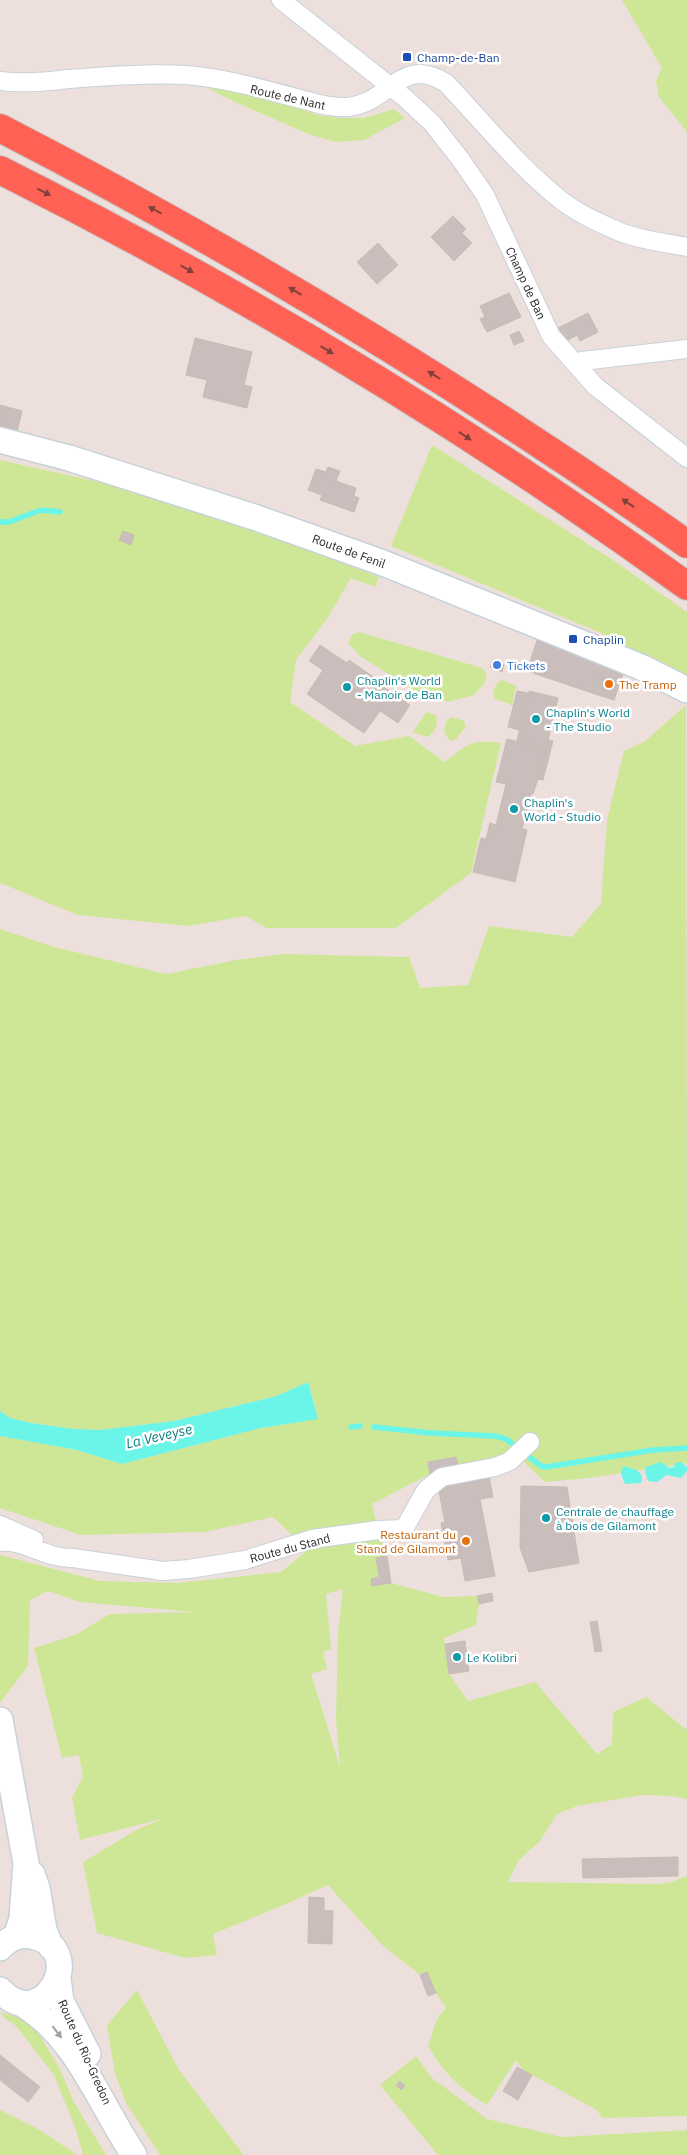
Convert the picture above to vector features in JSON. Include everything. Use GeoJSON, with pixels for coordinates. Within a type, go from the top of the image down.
{"type":"FeatureCollection","features":[{"type":"Feature","properties":{"kind":"highway"},"geometry":{"type":"LineString","coordinates":[[0,128],[164,215],[335,314],[480,404],[687,544]]}},
{"type":"Feature","properties":{"kind":"highway"},"geometry":{"type":"LineString","coordinates":[[0,170],[229,292],[390,387],[549,490],[687,586]]}},
{"type":"Feature","properties":{"kind":"main road","name":"Route de Fenil"},"geometry":{"type":"LineString","coordinates":[[0,440],[69,458],[254,517],[383,563],[641,667],[687,690]]}},
{"type":"Feature","properties":{"kind":"main road"},"geometry":{"type":"LineString","coordinates":[[0,1720],[26,1863],[22,1919],[8,1942]]}},
{"type":"Feature","properties":{"kind":"main road","name":"Route du Rio-Gredon"},"geometry":{"type":"LineString","coordinates":[[26,1863],[35,1878],[44,1930],[59,1965],[58,1979],[61,2001],[98,2076],[116,2124]]}},
{"type":"Feature","properties":{"kind":"main road"},"geometry":{"type":"LineString","coordinates":[[8,1942],[27,1935],[38,1938],[51,1947]]}},
{"type":"Feature","properties":{"kind":"main road"},"geometry":{"type":"LineString","coordinates":[[7,1997],[32,2002],[43,1998],[52,1990],[58,1979]]}},
{"type":"Feature","properties":{"kind":"main road","name":"Route du Rio-Gredon"},"geometry":{"type":"LineString","coordinates":[[7,1997],[34,2010],[51,2025],[78,2063],[134,2155]]}},
{"type":"Feature","properties":{"kind":"street","name":"Champ de Ban"},"geometry":{"type":"LineString","coordinates":[[281,0],[390,86],[432,123],[485,195],[551,336],[595,386],[687,458]]}},
{"type":"Feature","properties":{"kind":"street","name":"Route de Nant"},"geometry":{"type":"LineString","coordinates":[[0,81],[42,82],[171,74],[198,76],[325,107],[361,104],[376,98],[390,86],[412,73],[434,75],[446,83],[539,181],[563,202],[586,216],[621,232],[653,242],[687,247]]}},
{"type":"Feature","properties":{"kind":"street"},"geometry":{"type":"LineString","coordinates":[[578,367],[582,361],[687,349]]}},
{"type":"Feature","properties":{"kind":"street","name":"Route du Stand"},"geometry":{"type":"LineString","coordinates":[[0,1542],[13,1542],[51,1556],[134,1568],[172,1570],[245,1560],[312,1539],[378,1530],[404,1529],[426,1490],[442,1477],[495,1467],[510,1461],[525,1447]]}},
{"type":"Feature","properties":{"kind":"street","name":"Route du Stand"},"geometry":{"type":"LineString","coordinates":[[0,1525],[73,1558]]}},
{"type":"Feature","properties":{"kind":"green space"},"geometry":{"type":"Polygon","coordinates":[[[622,0],[687,0],[687,132],[659,97],[656,81],[662,68],[622,0]]]}},
{"type":"Feature","properties":{"kind":"green space"},"geometry":{"type":"Polygon","coordinates":[[[198,83],[285,103],[318,115],[340,118],[364,118],[394,109],[405,118],[364,140],[336,142],[308,134],[235,102],[198,83]]]}},
{"type":"Feature","properties":{"kind":"green space"},"geometry":{"type":"Polygon","coordinates":[[[432,445],[613,560],[687,612],[687,676],[601,633],[391,546],[432,445]]]}},
{"type":"Feature","properties":{"kind":"green space"},"geometry":{"type":"Polygon","coordinates":[[[0,460],[167,497],[379,577],[375,587],[351,578],[327,619],[296,660],[290,702],[355,746],[409,736],[445,762],[470,744],[482,742],[501,743],[471,873],[396,928],[267,928],[245,916],[189,926],[78,915],[0,883],[0,460]]]}},
{"type":"Feature","properties":{"kind":"green space"},"geometry":{"type":"Polygon","coordinates":[[[359,632],[482,668],[487,674],[484,684],[474,695],[448,702],[412,689],[360,656],[348,643],[352,635],[359,632]]]}},
{"type":"Feature","properties":{"kind":"green space"},"geometry":{"type":"Polygon","coordinates":[[[502,680],[516,686],[512,705],[495,699],[493,692],[499,681],[502,680]]]}},
{"type":"Feature","properties":{"kind":"green space"},"geometry":{"type":"Polygon","coordinates":[[[686,705],[687,1463],[589,1478],[545,1482],[523,1461],[430,1474],[372,1504],[391,1583],[443,1597],[477,1596],[479,1604],[476,1625],[444,1638],[449,1674],[468,1701],[535,1682],[597,1754],[612,1744],[613,1712],[646,1697],[687,1730],[687,1799],[671,1796],[643,1795],[577,1806],[557,1814],[540,1841],[519,1860],[508,1882],[658,1884],[671,1882],[687,1876],[687,2116],[602,2118],[597,2110],[523,2070],[516,2060],[487,2105],[468,2093],[440,2065],[428,2046],[436,2022],[446,2008],[436,1993],[427,1972],[420,1975],[382,1945],[328,1885],[213,1934],[217,1955],[185,1958],[97,1933],[83,1862],[138,1829],[165,1818],[80,1840],[72,1798],[83,1777],[79,1755],[62,1758],[34,1648],[75,1635],[110,1614],[194,1612],[80,1602],[48,1591],[30,1600],[28,1666],[0,1703],[0,1555],[100,1581],[178,1583],[281,1572],[308,1550],[273,1517],[204,1532],[81,1535],[0,1508],[0,1436],[77,1450],[122,1464],[261,1428],[318,1418],[308,1382],[277,1396],[174,1421],[100,1430],[73,1429],[31,1423],[10,1418],[0,1411],[0,929],[54,947],[166,974],[237,960],[283,954],[409,957],[420,988],[468,985],[489,926],[572,937],[601,904],[607,820],[624,751],[644,742],[686,705]],[[343,1589],[326,1594],[331,1649],[323,1652],[327,1669],[311,1674],[340,1767],[336,1720],[338,1632],[343,1589]]]}},
{"type":"Feature","properties":{"kind":"green space"},"geometry":{"type":"Polygon","coordinates":[[[426,712],[436,715],[437,719],[435,730],[428,737],[413,732],[426,712]]]}},
{"type":"Feature","properties":{"kind":"green space"},"geometry":{"type":"Polygon","coordinates":[[[452,717],[464,721],[466,726],[456,739],[450,741],[444,732],[446,721],[452,717]]]}},
{"type":"Feature","properties":{"kind":"green space"},"geometry":{"type":"Polygon","coordinates":[[[137,1990],[179,2070],[244,2155],[160,2155],[126,2103],[115,2074],[107,2025],[137,1990]]]}},
{"type":"Feature","properties":{"kind":"green space"},"geometry":{"type":"Polygon","coordinates":[[[0,2012],[26,2019],[40,2036],[60,2069],[74,2102],[106,2155],[83,2155],[76,2130],[54,2075],[16,2026],[0,2012]]]}},
{"type":"Feature","properties":{"kind":"green space"},"geometry":{"type":"Polygon","coordinates":[[[416,2056],[432,2078],[487,2119],[562,2137],[687,2130],[687,2155],[438,2155],[380,2085],[416,2056]]]}},
{"type":"Feature","properties":{"kind":"green space"},"geometry":{"type":"Polygon","coordinates":[[[0,2110],[38,2129],[78,2155],[0,2155],[0,2110]]]}},
{"type":"Feature","properties":{"kind":"water","name":"La Veveyse"},"geometry":{"type":"Polygon","coordinates":[[[308,1382],[318,1419],[261,1428],[122,1464],[77,1450],[0,1436],[0,1411],[10,1418],[31,1423],[73,1429],[100,1430],[174,1421],[277,1396],[308,1382]]]}},
{"type":"Feature","properties":{"kind":"water"},"geometry":{"type":"Polygon","coordinates":[[[661,1462],[669,1468],[674,1467],[675,1463],[681,1462],[687,1467],[687,1471],[681,1478],[667,1475],[657,1482],[648,1481],[645,1472],[646,1467],[661,1462]]]}},
{"type":"Feature","properties":{"kind":"water"},"geometry":{"type":"Polygon","coordinates":[[[623,1466],[640,1473],[642,1475],[641,1483],[625,1484],[621,1474],[623,1466]]]}},
{"type":"Feature","properties":{"kind":"building"},"geometry":{"type":"Polygon","coordinates":[[[453,216],[466,229],[462,233],[472,243],[454,261],[431,237],[453,216]]]}},
{"type":"Feature","properties":{"kind":"building"},"geometry":{"type":"Polygon","coordinates":[[[378,243],[398,265],[377,284],[357,262],[378,243]]]}},
{"type":"Feature","properties":{"kind":"building"},"geometry":{"type":"Polygon","coordinates":[[[509,293],[521,317],[487,332],[480,319],[485,317],[480,306],[509,293]]]}},
{"type":"Feature","properties":{"kind":"building"},"geometry":{"type":"Polygon","coordinates":[[[588,313],[598,332],[580,341],[577,335],[565,342],[558,328],[588,313]]]}},
{"type":"Feature","properties":{"kind":"building"},"geometry":{"type":"Polygon","coordinates":[[[519,331],[524,341],[514,345],[510,335],[519,331]]]}},
{"type":"Feature","properties":{"kind":"building"},"geometry":{"type":"Polygon","coordinates":[[[195,338],[252,352],[244,385],[252,387],[247,408],[203,397],[207,380],[186,375],[195,338]]]}},
{"type":"Feature","properties":{"kind":"building"},"geometry":{"type":"Polygon","coordinates":[[[0,405],[22,411],[17,432],[0,428],[0,405]]]}},
{"type":"Feature","properties":{"kind":"building"},"geometry":{"type":"Polygon","coordinates":[[[328,467],[340,471],[336,481],[356,488],[354,496],[359,498],[354,512],[320,500],[322,495],[308,490],[316,469],[326,472],[328,467]]]}},
{"type":"Feature","properties":{"kind":"building"},"geometry":{"type":"Polygon","coordinates":[[[123,531],[134,535],[131,545],[119,540],[123,531]]]}},
{"type":"Feature","properties":{"kind":"building"},"geometry":{"type":"Polygon","coordinates":[[[537,640],[605,664],[595,694],[527,671],[537,640]]]}},
{"type":"Feature","properties":{"kind":"building","name":"Chaplin's World - Manoir de Ban"},"geometry":{"type":"Polygon","coordinates":[[[320,645],[347,663],[349,660],[375,678],[373,680],[410,705],[398,723],[380,711],[364,733],[307,694],[323,670],[309,661],[320,645]]]}},
{"type":"Feature","properties":{"kind":"building"},"geometry":{"type":"Polygon","coordinates":[[[493,661],[504,665],[502,672],[490,667],[493,661]]]}},
{"type":"Feature","properties":{"kind":"building","name":"The Tramp"},"geometry":{"type":"Polygon","coordinates":[[[605,664],[623,674],[614,700],[595,694],[605,664]]]}},
{"type":"Feature","properties":{"kind":"building"},"geometry":{"type":"Polygon","coordinates":[[[517,691],[528,693],[519,730],[508,727],[517,691]]]}},
{"type":"Feature","properties":{"kind":"building"},"geometry":{"type":"Polygon","coordinates":[[[529,691],[558,698],[546,749],[517,741],[529,691]]]}},
{"type":"Feature","properties":{"kind":"building","name":"Chaplin's World - Studio"},"geometry":{"type":"Polygon","coordinates":[[[507,739],[546,749],[522,829],[527,830],[515,882],[473,872],[481,838],[486,839],[490,823],[496,825],[506,784],[496,782],[507,739]]]}},
{"type":"Feature","properties":{"kind":"building"},"geometry":{"type":"Polygon","coordinates":[[[548,740],[553,741],[543,780],[538,779],[548,740]]]}},
{"type":"Feature","properties":{"kind":"building"},"geometry":{"type":"Polygon","coordinates":[[[456,1457],[459,1469],[430,1474],[428,1462],[456,1457]]]}},
{"type":"Feature","properties":{"kind":"building","name":"Restaurant du Stand de Gilamont"},"geometry":{"type":"Polygon","coordinates":[[[489,1476],[493,1497],[480,1499],[495,1576],[465,1581],[461,1558],[448,1560],[441,1523],[445,1522],[438,1487],[489,1476]]]}},
{"type":"Feature","properties":{"kind":"building","name":"Centrale de chauffage à bois de Gilamont"},"geometry":{"type":"Polygon","coordinates":[[[521,1486],[567,1487],[579,1563],[529,1572],[520,1548],[521,1486]]]}},
{"type":"Feature","properties":{"kind":"building"},"geometry":{"type":"Polygon","coordinates":[[[387,1556],[391,1583],[372,1586],[371,1579],[379,1577],[376,1558],[387,1556]]]}},
{"type":"Feature","properties":{"kind":"building"},"geometry":{"type":"Polygon","coordinates":[[[492,1593],[493,1601],[479,1604],[477,1596],[492,1593]]]}},
{"type":"Feature","properties":{"kind":"building"},"geometry":{"type":"Polygon","coordinates":[[[597,1621],[602,1651],[595,1652],[590,1622],[597,1621]]]}},
{"type":"Feature","properties":{"kind":"building","name":"Le Kolibri"},"geometry":{"type":"Polygon","coordinates":[[[465,1641],[469,1671],[449,1674],[445,1644],[465,1641]]]}},
{"type":"Feature","properties":{"kind":"building"},"geometry":{"type":"Polygon","coordinates":[[[678,1857],[678,1876],[583,1878],[582,1859],[678,1857]]]}},
{"type":"Feature","properties":{"kind":"building"},"geometry":{"type":"Polygon","coordinates":[[[309,1897],[324,1898],[324,1910],[333,1911],[332,1944],[308,1943],[309,1897]]]}},
{"type":"Feature","properties":{"kind":"building"},"geometry":{"type":"Polygon","coordinates":[[[427,1972],[436,1993],[428,1996],[420,1975],[427,1972]]]}},
{"type":"Feature","properties":{"kind":"building"},"geometry":{"type":"Polygon","coordinates":[[[0,2055],[40,2087],[28,2102],[0,2080],[0,2055]]]}},
{"type":"Feature","properties":{"kind":"building"},"geometry":{"type":"Polygon","coordinates":[[[517,2067],[532,2075],[518,2100],[503,2091],[517,2067]]]}},
{"type":"Feature","properties":{"kind":"building"},"geometry":{"type":"Polygon","coordinates":[[[400,2081],[405,2086],[401,2090],[396,2085],[400,2081]]]}},
{"type":"Feature","properties":{"kind":"waterway"},"geometry":{"type":"LineString","coordinates":[[0,522],[9,522],[41,510],[60,512]]}},
{"type":"Feature","properties":{"kind":"waterway"},"geometry":{"type":"LineString","coordinates":[[351,1427],[360,1426]]}},
{"type":"Feature","properties":{"kind":"waterway"},"geometry":{"type":"LineString","coordinates":[[374,1427],[430,1433],[495,1436],[506,1439],[541,1466],[546,1467],[653,1450],[687,1448]]}},
{"type":"Feature","properties":{"kind":"place","name":"Champ-de-Ban"},"geometry":{"type":"Point","coordinates":[407,57]}},
{"type":"Feature","properties":{"kind":"place","name":"Chaplin"},"geometry":{"type":"Point","coordinates":[573,639]}},
{"type":"Feature","properties":{"kind":"place","name":"Tickets"},"geometry":{"type":"Point","coordinates":[497,665]}},
{"type":"Feature","properties":{"kind":"place","name":"The Tramp"},"geometry":{"type":"Point","coordinates":[609,684]}},
{"type":"Feature","properties":{"kind":"place","name":"Chaplin's World - Manoir de Ban"},"geometry":{"type":"Point","coordinates":[347,687]}},
{"type":"Feature","properties":{"kind":"place","name":"Chaplin's World - The Studio"},"geometry":{"type":"Point","coordinates":[536,719]}},
{"type":"Feature","properties":{"kind":"place","name":"Chaplin's World - Studio"},"geometry":{"type":"Point","coordinates":[514,809]}},
{"type":"Feature","properties":{"kind":"place","name":"Centrale de chauffage à bois de Gilamont"},"geometry":{"type":"Point","coordinates":[546,1518]}},
{"type":"Feature","properties":{"kind":"place","name":"Restaurant du Stand de Gilamont"},"geometry":{"type":"Point","coordinates":[466,1541]}},
{"type":"Feature","properties":{"kind":"place","name":"Le Kolibri"},"geometry":{"type":"Point","coordinates":[457,1657]}}]}
